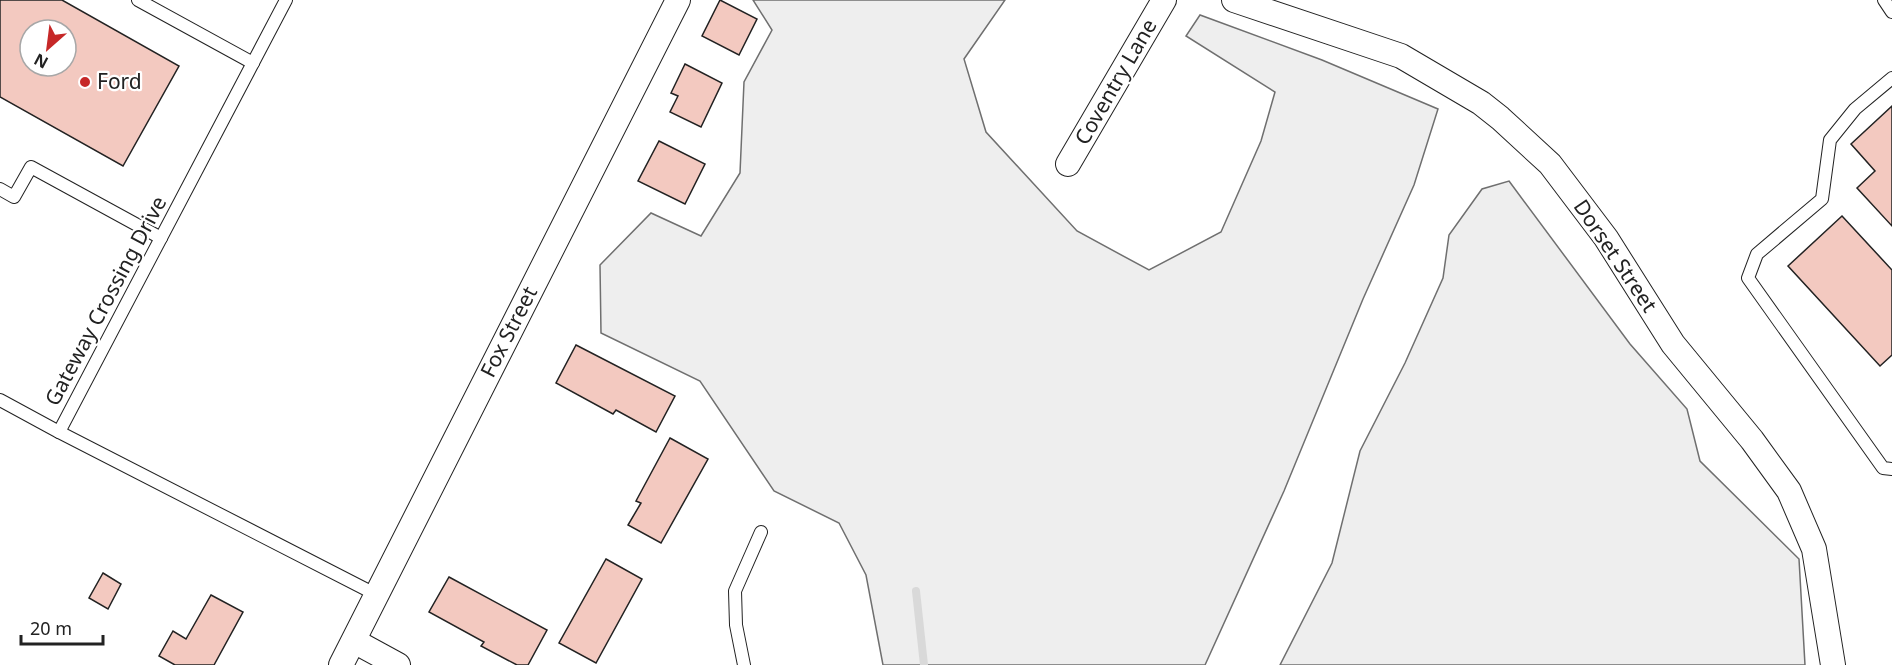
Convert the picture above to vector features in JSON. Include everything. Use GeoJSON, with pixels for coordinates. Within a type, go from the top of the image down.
{"type":"FeatureCollection","features":[{"type":"Feature","properties":{"kind":"street","name":"Fox Street"},"geometry":{"type":"LineString","coordinates":[[341,665],[678,0]]}},
{"type":"Feature","properties":{"kind":"street","name":"Coventry Lane"},"geometry":{"type":"LineString","coordinates":[[1068,164],[1164,0]]}},
{"type":"Feature","properties":{"kind":"street","name":"Dorset Street"},"geometry":{"type":"LineString","coordinates":[[1234,0],[1401,56],[1480,103],[1500,118],[1550,164],[1606,238],[1673,344],[1752,440],[1789,491],[1814,549],[1833,665]]}},
{"type":"Feature","properties":{"kind":"street"},"geometry":{"type":"LineString","coordinates":[[354,641],[398,665]]}},
{"type":"Feature","properties":{"kind":"lane"},"geometry":{"type":"LineString","coordinates":[[138,0],[253,63]]}},
{"type":"Feature","properties":{"kind":"lane","name":"Gateway Crossing Drive"},"geometry":{"type":"LineString","coordinates":[[286,0],[59,432],[377,595]]}},
{"type":"Feature","properties":{"kind":"lane"},"geometry":{"type":"LineString","coordinates":[[1884,0],[1892,12]]}},
{"type":"Feature","properties":{"kind":"lane"},"geometry":{"type":"LineString","coordinates":[[1892,78],[1855,108],[1830,140],[1822,199],[1757,254],[1748,278],[1883,468],[1892,469]]}},
{"type":"Feature","properties":{"kind":"lane"},"geometry":{"type":"LineString","coordinates":[[0,189],[14,197],[31,167],[161,237]]}},
{"type":"Feature","properties":{"kind":"lane"},"geometry":{"type":"LineString","coordinates":[[0,400],[59,432]]}},
{"type":"Feature","properties":{"kind":"lane"},"geometry":{"type":"LineString","coordinates":[[744,665],[736,625],[735,591],[761,532]]}},
{"type":"Feature","properties":{"kind":"shaded area"},"geometry":{"type":"Polygon","coordinates":[[[753,0],[1005,0],[964,59],[986,132],[1077,231],[1149,270],[1221,232],[1261,141],[1275,92],[1186,36],[1200,15],[1322,60],[1438,109],[1414,185],[1363,299],[1284,491],[1205,665],[883,665],[866,575],[839,523],[774,491],[700,381],[601,333],[600,265],[651,213],[701,236],[740,173],[744,82],[772,30],[753,0]]]}},
{"type":"Feature","properties":{"kind":"shaded area"},"geometry":{"type":"Polygon","coordinates":[[[1509,181],[1630,344],[1687,409],[1700,461],[1799,559],[1805,665],[1280,665],[1332,563],[1360,451],[1405,363],[1443,278],[1449,235],[1482,189],[1509,181]]]}},
{"type":"Feature","properties":{"kind":"building","name":"Ford"},"geometry":{"type":"Polygon","coordinates":[[[0,0],[62,0],[179,66],[123,166],[0,97],[0,0]]]}},
{"type":"Feature","properties":{"kind":"building"},"geometry":{"type":"Polygon","coordinates":[[[720,0],[757,19],[739,55],[702,36],[720,0]]]}},
{"type":"Feature","properties":{"kind":"building"},"geometry":{"type":"Polygon","coordinates":[[[685,64],[722,83],[701,127],[670,112],[678,96],[671,93],[685,64]]]}},
{"type":"Feature","properties":{"kind":"building"},"geometry":{"type":"Polygon","coordinates":[[[1892,106],[1892,226],[1857,188],[1875,171],[1851,144],[1892,106]]]}},
{"type":"Feature","properties":{"kind":"building"},"geometry":{"type":"Polygon","coordinates":[[[659,141],[705,164],[685,204],[638,181],[659,141]]]}},
{"type":"Feature","properties":{"kind":"building"},"geometry":{"type":"Polygon","coordinates":[[[1842,216],[1892,270],[1892,355],[1880,366],[1788,266],[1842,216]]]}},
{"type":"Feature","properties":{"kind":"building"},"geometry":{"type":"Polygon","coordinates":[[[576,345],[675,396],[656,432],[616,410],[613,414],[556,383],[576,345]]]}},
{"type":"Feature","properties":{"kind":"building"},"geometry":{"type":"Polygon","coordinates":[[[670,438],[708,459],[661,543],[628,525],[641,503],[636,501],[670,438]]]}},
{"type":"Feature","properties":{"kind":"building"},"geometry":{"type":"Polygon","coordinates":[[[606,559],[642,579],[596,663],[559,643],[606,559]]]}},
{"type":"Feature","properties":{"kind":"building"},"geometry":{"type":"Polygon","coordinates":[[[103,573],[121,584],[108,609],[89,598],[103,573]]]}},
{"type":"Feature","properties":{"kind":"building"},"geometry":{"type":"Polygon","coordinates":[[[449,577],[547,630],[528,665],[517,665],[481,646],[484,642],[429,612],[449,577]]]}},
{"type":"Feature","properties":{"kind":"building"},"geometry":{"type":"Polygon","coordinates":[[[211,595],[243,612],[214,665],[175,665],[159,656],[173,631],[186,639],[211,595]]]}},
{"type":"Feature","properties":{"kind":"waterway"},"geometry":{"type":"LineString","coordinates":[[916,591],[924,665]]}},
{"type":"Feature","properties":{"kind":"place","name":"Ford"},"geometry":{"type":"Point","coordinates":[85,82]}}]}
